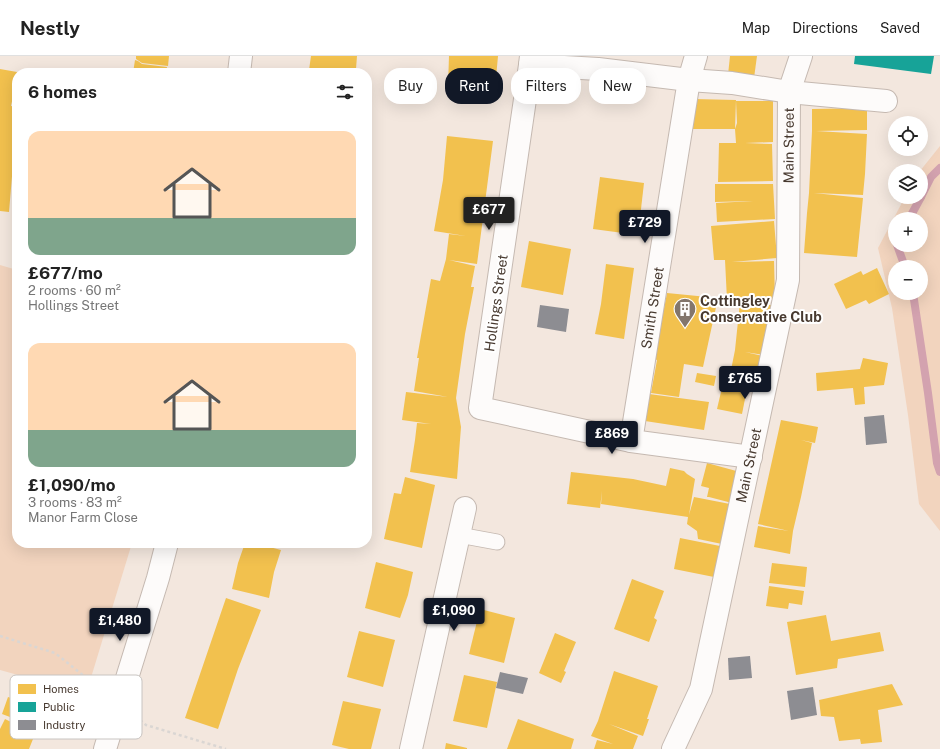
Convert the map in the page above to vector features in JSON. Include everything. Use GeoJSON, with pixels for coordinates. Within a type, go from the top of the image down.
{"type":"FeatureCollection","features":[{"type":"Feature","properties":{"kind":"street"},"geometry":{"type":"LineString","coordinates":[[240,68],[241,56]]}},
{"type":"Feature","properties":{"kind":"street","name":"Smith Street"},"geometry":{"type":"LineString","coordinates":[[631,441],[689,80],[696,56]]}},
{"type":"Feature","properties":{"kind":"street","name":"Main Street"},"geometry":{"type":"LineString","coordinates":[[673,749],[701,690],[788,280],[789,92],[801,56]]}},
{"type":"Feature","properties":{"kind":"street"},"geometry":{"type":"LineString","coordinates":[[530,61],[689,80],[732,83],[789,92],[886,101]]}},
{"type":"Feature","properties":{"kind":"street","name":"Hollings Street"},"geometry":{"type":"LineString","coordinates":[[530,61],[480,408],[631,441]]}},
{"type":"Feature","properties":{"kind":"street"},"geometry":{"type":"LineString","coordinates":[[631,441],[751,457]]}},
{"type":"Feature","properties":{"kind":"street"},"geometry":{"type":"LineString","coordinates":[[411,749],[465,508]]}},
{"type":"Feature","properties":{"kind":"street"},"geometry":{"type":"LineString","coordinates":[[128,675],[158,578],[166,548]]}},
{"type":"Feature","properties":{"kind":"street"},"geometry":{"type":"LineString","coordinates":[[105,749],[108,739]]}},
{"type":"Feature","properties":{"kind":"lane"},"geometry":{"type":"LineString","coordinates":[[458,535],[498,542]]}},
{"type":"Feature","properties":{"kind":"path"},"geometry":{"type":"LineString","coordinates":[[0,636],[55,653],[83,675]]}},
{"type":"Feature","properties":{"kind":"path"},"geometry":{"type":"LineString","coordinates":[[142,722],[146,725],[226,749]]}},
{"type":"Feature","properties":{"kind":"shaded area"},"geometry":{"type":"Polygon","coordinates":[[[940,146],[940,531],[919,504],[908,415],[890,300],[928,300],[928,260],[888,260],[888,291],[878,248],[888,229],[888,252],[928,252],[928,212],[897,212],[901,204],[928,204],[928,164],[926,164],[940,146]]]}},
{"type":"Feature","properties":{"kind":"shaded area"},"geometry":{"type":"Polygon","coordinates":[[[0,265],[12,269],[12,548],[130,548],[92,675],[18,675],[0,670],[0,265]]]}},
{"type":"Feature","properties":{"kind":"building: Homes"},"geometry":{"type":"Polygon","coordinates":[[[136,56],[169,56],[168,66],[142,63],[136,59],[136,56]]]}},
{"type":"Feature","properties":{"kind":"building: Homes"},"geometry":{"type":"Polygon","coordinates":[[[311,56],[357,56],[356,68],[309,68],[311,56]]]}},
{"type":"Feature","properties":{"kind":"building: Homes"},"geometry":{"type":"Polygon","coordinates":[[[449,56],[498,56],[497,68],[449,68],[449,56]]]}},
{"type":"Feature","properties":{"kind":"building: Homes"},"geometry":{"type":"Polygon","coordinates":[[[730,56],[757,56],[754,78],[728,75],[730,56]]]}},
{"type":"Feature","properties":{"kind":"building: Homes"},"geometry":{"type":"Polygon","coordinates":[[[135,60],[142,64],[167,67],[167,68],[134,68],[135,60]]]}},
{"type":"Feature","properties":{"kind":"building: Homes"},"geometry":{"type":"Polygon","coordinates":[[[0,69],[12,71],[12,176],[9,212],[0,211],[0,69]]]}},
{"type":"Feature","properties":{"kind":"building: Homes"},"geometry":{"type":"Polygon","coordinates":[[[694,99],[736,100],[735,129],[693,129],[694,99]]]}},
{"type":"Feature","properties":{"kind":"building: Homes"},"geometry":{"type":"Polygon","coordinates":[[[736,101],[773,101],[773,142],[745,143],[772,144],[773,181],[718,182],[719,143],[736,143],[736,101]]]}},
{"type":"Feature","properties":{"kind":"building: Homes"},"geometry":{"type":"Polygon","coordinates":[[[867,108],[867,130],[816,131],[867,134],[863,195],[814,193],[863,198],[857,257],[804,253],[809,193],[812,109],[867,108]]]}},
{"type":"Feature","properties":{"kind":"building: Homes"},"geometry":{"type":"Polygon","coordinates":[[[447,136],[493,141],[477,264],[449,260],[475,266],[471,287],[474,287],[465,334],[456,398],[461,427],[457,479],[410,472],[417,423],[431,424],[402,420],[406,392],[448,397],[414,391],[419,358],[417,358],[431,279],[440,281],[446,259],[449,234],[466,236],[434,231],[443,180],[447,136]]]}},
{"type":"Feature","properties":{"kind":"building: Homes"},"geometry":{"type":"Polygon","coordinates":[[[600,177],[644,183],[638,235],[593,229],[600,177]]]}},
{"type":"Feature","properties":{"kind":"building: Homes"},"geometry":{"type":"Polygon","coordinates":[[[715,184],[773,184],[775,219],[717,222],[716,203],[753,201],[715,202],[715,184]]]}},
{"type":"Feature","properties":{"kind":"building: Homes"},"geometry":{"type":"Polygon","coordinates":[[[774,221],[777,258],[732,262],[774,261],[775,299],[727,300],[725,260],[714,260],[711,226],[774,221]]]}},
{"type":"Feature","properties":{"kind":"building: Homes"},"geometry":{"type":"Polygon","coordinates":[[[529,241],[571,249],[563,295],[521,287],[529,241]]]}},
{"type":"Feature","properties":{"kind":"building: Homes"},"geometry":{"type":"Polygon","coordinates":[[[606,264],[634,268],[624,339],[595,334],[601,304],[606,264]]]}},
{"type":"Feature","properties":{"kind":"building: Homes"},"geometry":{"type":"Polygon","coordinates":[[[877,268],[888,294],[869,304],[866,300],[846,309],[834,284],[861,271],[863,275],[877,268]]]}},
{"type":"Feature","properties":{"kind":"building: Homes","name":"Cottingley Conservative Club"},"geometry":{"type":"Polygon","coordinates":[[[667,293],[718,298],[703,367],[684,364],[679,397],[651,393],[657,360],[654,359],[667,293]]]}},
{"type":"Feature","properties":{"kind":"building: Homes"},"geometry":{"type":"Polygon","coordinates":[[[740,302],[771,305],[769,332],[764,355],[745,352],[763,356],[758,377],[731,370],[735,350],[740,302]]]}},
{"type":"Feature","properties":{"kind":"building: Homes"},"geometry":{"type":"Polygon","coordinates":[[[863,358],[888,363],[884,385],[864,387],[865,404],[855,405],[853,388],[817,391],[816,373],[860,369],[863,358]]]}},
{"type":"Feature","properties":{"kind":"building: Homes"},"geometry":{"type":"Polygon","coordinates":[[[697,373],[716,376],[714,386],[695,382],[697,373]]]}},
{"type":"Feature","properties":{"kind":"building: Homes"},"geometry":{"type":"Polygon","coordinates":[[[724,379],[748,384],[742,414],[717,409],[724,379]]]}},
{"type":"Feature","properties":{"kind":"building: Homes"},"geometry":{"type":"Polygon","coordinates":[[[649,394],[709,402],[704,430],[645,421],[649,394]]]}},
{"type":"Feature","properties":{"kind":"building: Homes"},"geometry":{"type":"Polygon","coordinates":[[[781,420],[818,427],[815,443],[801,440],[812,443],[793,531],[790,554],[754,547],[758,526],[789,531],[758,524],[781,420]]]}},
{"type":"Feature","properties":{"kind":"building: Homes"},"geometry":{"type":"Polygon","coordinates":[[[707,463],[740,472],[732,503],[707,497],[709,488],[701,486],[707,463]]]}},
{"type":"Feature","properties":{"kind":"building: Homes"},"geometry":{"type":"Polygon","coordinates":[[[670,468],[684,471],[695,479],[689,515],[694,497],[730,504],[722,544],[698,539],[697,531],[687,524],[688,517],[601,504],[602,491],[600,508],[567,504],[571,472],[633,479],[666,486],[670,468]]]}},
{"type":"Feature","properties":{"kind":"building: Homes"},"geometry":{"type":"Polygon","coordinates":[[[405,477],[435,485],[422,548],[384,539],[394,493],[401,494],[405,477]]]}},
{"type":"Feature","properties":{"kind":"building: Homes"},"geometry":{"type":"Polygon","coordinates":[[[680,538],[720,546],[714,577],[674,569],[680,538]]]}},
{"type":"Feature","properties":{"kind":"building: Homes"},"geometry":{"type":"Polygon","coordinates":[[[243,548],[273,548],[281,550],[274,572],[269,598],[232,589],[243,548]]]}},
{"type":"Feature","properties":{"kind":"building: Homes"},"geometry":{"type":"Polygon","coordinates":[[[376,562],[413,572],[408,595],[400,618],[365,608],[376,562]]]}},
{"type":"Feature","properties":{"kind":"building: Homes"},"geometry":{"type":"Polygon","coordinates":[[[772,563],[807,567],[805,587],[769,583],[772,563]]]}},
{"type":"Feature","properties":{"kind":"building: Homes"},"geometry":{"type":"Polygon","coordinates":[[[632,579],[664,591],[654,618],[657,620],[649,642],[614,629],[632,579]]]}},
{"type":"Feature","properties":{"kind":"building: Homes"},"geometry":{"type":"Polygon","coordinates":[[[769,586],[804,591],[802,605],[789,603],[788,609],[766,606],[769,586]]]}},
{"type":"Feature","properties":{"kind":"building: Homes"},"geometry":{"type":"Polygon","coordinates":[[[226,598],[261,610],[238,669],[218,729],[185,718],[226,598]]]}},
{"type":"Feature","properties":{"kind":"building: Homes"},"geometry":{"type":"Polygon","coordinates":[[[480,609],[515,618],[504,663],[469,654],[480,609]]]}},
{"type":"Feature","properties":{"kind":"building: Homes"},"geometry":{"type":"Polygon","coordinates":[[[826,615],[831,641],[880,632],[884,651],[838,659],[837,668],[796,675],[787,622],[826,615]]]}},
{"type":"Feature","properties":{"kind":"building: Homes"},"geometry":{"type":"Polygon","coordinates":[[[359,631],[395,640],[383,687],[347,677],[359,631]]]}},
{"type":"Feature","properties":{"kind":"building: Homes"},"geometry":{"type":"Polygon","coordinates":[[[555,633],[576,642],[564,671],[566,672],[561,683],[539,673],[555,633]]]}},
{"type":"Feature","properties":{"kind":"building: Homes"},"geometry":{"type":"Polygon","coordinates":[[[614,671],[658,686],[643,736],[609,724],[638,736],[633,749],[594,749],[597,740],[613,744],[591,736],[598,721],[614,671]]]}},
{"type":"Feature","properties":{"kind":"building: Homes"},"geometry":{"type":"Polygon","coordinates":[[[464,675],[497,682],[487,728],[453,721],[464,675]]]}},
{"type":"Feature","properties":{"kind":"building: Homes"},"geometry":{"type":"Polygon","coordinates":[[[892,684],[903,705],[878,710],[882,742],[861,744],[860,739],[839,741],[834,717],[821,716],[819,700],[892,684]]]}},
{"type":"Feature","properties":{"kind":"building: Homes"},"geometry":{"type":"Polygon","coordinates":[[[8,697],[10,698],[10,717],[2,714],[8,697]]]}},
{"type":"Feature","properties":{"kind":"building: Homes"},"geometry":{"type":"Polygon","coordinates":[[[343,701],[381,709],[371,749],[349,749],[332,745],[343,701]]]}},
{"type":"Feature","properties":{"kind":"building: Homes"},"geometry":{"type":"Polygon","coordinates":[[[5,719],[10,722],[10,739],[33,739],[29,749],[0,749],[0,729],[5,719]]]}},
{"type":"Feature","properties":{"kind":"building: Homes"},"geometry":{"type":"Polygon","coordinates":[[[518,719],[574,739],[571,749],[507,749],[518,719]]]}},
{"type":"Feature","properties":{"kind":"building: Homes"},"geometry":{"type":"Polygon","coordinates":[[[446,743],[467,748],[467,749],[445,749],[446,743]]]}},
{"type":"Feature","properties":{"kind":"building: Public"},"geometry":{"type":"Polygon","coordinates":[[[855,56],[934,56],[931,74],[854,64],[855,56]]]}},
{"type":"Feature","properties":{"kind":"building: Industry"},"geometry":{"type":"Polygon","coordinates":[[[540,305],[569,309],[566,332],[537,327],[540,305]]]}},
{"type":"Feature","properties":{"kind":"building: Industry"},"geometry":{"type":"Polygon","coordinates":[[[884,415],[887,443],[866,445],[864,417],[884,415]]]}},
{"type":"Feature","properties":{"kind":"building: Industry"},"geometry":{"type":"Polygon","coordinates":[[[750,656],[752,678],[729,680],[728,658],[750,656]]]}},
{"type":"Feature","properties":{"kind":"building: Industry"},"geometry":{"type":"Polygon","coordinates":[[[500,672],[528,678],[523,694],[496,688],[500,672]]]}},
{"type":"Feature","properties":{"kind":"building: Industry"},"geometry":{"type":"Polygon","coordinates":[[[813,687],[817,715],[791,720],[787,691],[813,687]]]}},
{"type":"Feature","properties":{"kind":"waterway"},"geometry":{"type":"LineString","coordinates":[[928,183],[931,177],[940,168]]}},
{"type":"Feature","properties":{"kind":"waterway"},"geometry":{"type":"LineString","coordinates":[[913,212],[917,204]]}},
{"type":"Feature","properties":{"kind":"waterway"},"geometry":{"type":"LineString","coordinates":[[900,252],[902,260]]}},
{"type":"Feature","properties":{"kind":"waterway"},"geometry":{"type":"LineString","coordinates":[[914,300],[937,463],[940,472]]}},
{"type":"Feature","properties":{"kind":"place","name":"Cottingley Conservative Club"},"geometry":{"type":"Point","coordinates":[685,328]}}]}
